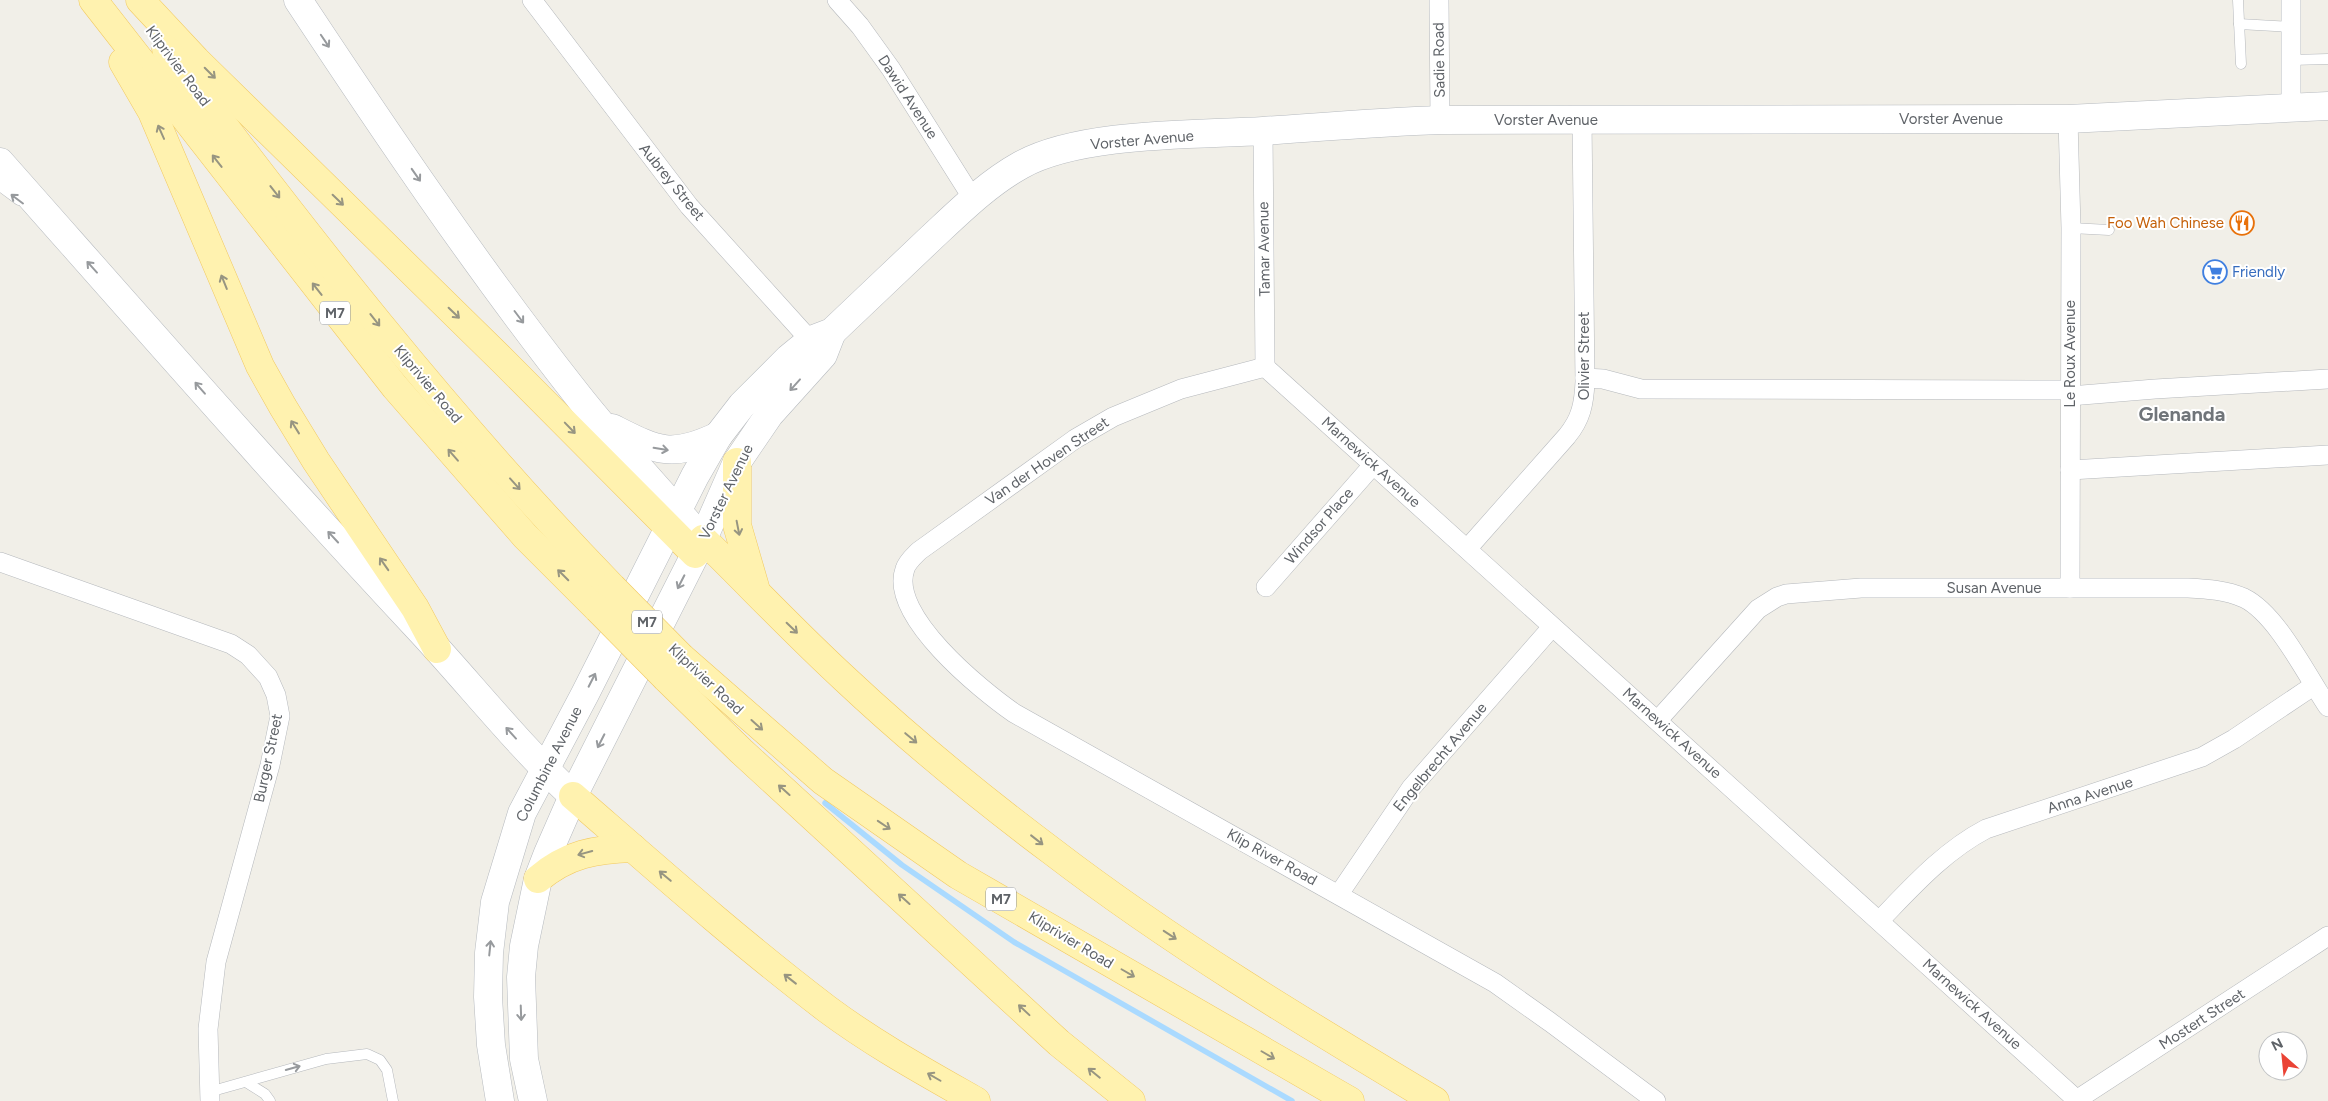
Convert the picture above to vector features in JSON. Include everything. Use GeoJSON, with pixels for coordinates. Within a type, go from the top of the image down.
{"type":"FeatureCollection","features":[{"type":"Feature","properties":{"kind":"main road","name":"Kliprivier Road"},"geometry":{"type":"LineString","coordinates":[[92,0],[389,380],[525,536],[598,610],[823,781],[958,875],[1350,1101]]}},
{"type":"Feature","properties":{"kind":"main road"},"geometry":{"type":"LineString","coordinates":[[92,0],[152,112],[238,317],[265,374],[316,461],[415,608],[437,649]]}},
{"type":"Feature","properties":{"kind":"main road","name":"Kliprivier Road"},"geometry":{"type":"LineString","coordinates":[[129,0],[224,126],[382,329],[540,512],[612,587],[674,668],[741,750],[1059,1043],[1131,1101]]}},
{"type":"Feature","properties":{"kind":"main road"},"geometry":{"type":"LineString","coordinates":[[140,0],[196,60],[504,362],[673,520],[699,547],[757,593],[846,680],[902,730],[1054,853],[1154,924],[1248,986],[1435,1101]]}},
{"type":"Feature","properties":{"kind":"main road"},"geometry":{"type":"LineString","coordinates":[[298,0],[404,158],[464,242],[673,520]]}},
{"type":"Feature","properties":{"kind":"main road","name":"Vorster Avenue"},"geometry":{"type":"LineString","coordinates":[[573,796],[699,547],[738,462],[769,415],[822,342],[973,199],[1002,176],[1052,152],[1082,145],[1134,139],[1440,120],[2068,119],[2328,106]]}},
{"type":"Feature","properties":{"kind":"main road"},"geometry":{"type":"LineString","coordinates":[[0,162],[299,501],[437,649],[544,770],[744,943],[828,1009],[913,1065],[976,1101]]}},
{"type":"Feature","properties":{"kind":"main road","name":"Vorster Avenue"},"geometry":{"type":"LineString","coordinates":[[626,614],[718,436],[771,374],[822,342]]}},
{"type":"Feature","properties":{"kind":"main road"},"geometry":{"type":"LineString","coordinates":[[601,423],[659,450],[684,449],[718,436]]}},
{"type":"Feature","properties":{"kind":"main road"},"geometry":{"type":"LineString","coordinates":[[738,462],[737,525],[757,593]]}},
{"type":"Feature","properties":{"kind":"main road","name":"Columbine Avenue"},"geometry":{"type":"LineString","coordinates":[[497,1097],[488,997],[489,953],[495,902],[522,813],[626,614]]}},
{"type":"Feature","properties":{"kind":"main road"},"geometry":{"type":"LineString","coordinates":[[533,1101],[524,1059],[520,1012],[524,946],[538,879],[573,796]]}},
{"type":"Feature","properties":{"kind":"main road"},"geometry":{"type":"LineString","coordinates":[[538,879],[549,870],[578,854],[633,848]]}},
{"type":"Feature","properties":{"kind":"street","name":"Aubrey Street"},"geometry":{"type":"LineString","coordinates":[[532,0],[689,206],[822,342]]}},
{"type":"Feature","properties":{"kind":"street","name":"Sadie Road"},"geometry":{"type":"LineString","coordinates":[[1439,0],[1440,120]]}},
{"type":"Feature","properties":{"kind":"street"},"geometry":{"type":"LineString","coordinates":[[2291,0],[2291,108]]}},
{"type":"Feature","properties":{"kind":"street","name":"Dawid Avenue"},"geometry":{"type":"LineString","coordinates":[[839,1],[891,68],[973,199]]}},
{"type":"Feature","properties":{"kind":"street","name":"Le Roux Avenue"},"geometry":{"type":"LineString","coordinates":[[2068,119],[2070,228],[2070,588]]}},
{"type":"Feature","properties":{"kind":"street","name":"Olivier Street"},"geometry":{"type":"LineString","coordinates":[[1467,549],[1574,427],[1584,407],[1582,120]]}},
{"type":"Feature","properties":{"kind":"street","name":"Tamar Avenue"},"geometry":{"type":"LineString","coordinates":[[1263,131],[1265,367]]}},
{"type":"Feature","properties":{"kind":"street","name":"Marnewick Avenue"},"geometry":{"type":"LineString","coordinates":[[1265,367],[1880,920],[2076,1100]]}},
{"type":"Feature","properties":{"kind":"street","name":"Van der Hoven Street"},"geometry":{"type":"LineString","coordinates":[[905,599],[905,569],[918,551],[1075,439],[1113,417],[1172,392],[1205,381],[1265,367]]}},
{"type":"Feature","properties":{"kind":"street"},"geometry":{"type":"LineString","coordinates":[[1585,378],[1603,379],[1641,388],[2070,393],[2328,379]]}},
{"type":"Feature","properties":{"kind":"street"},"geometry":{"type":"LineString","coordinates":[[2070,470],[2328,455]]}},
{"type":"Feature","properties":{"kind":"street","name":"Windsor Place"},"geometry":{"type":"LineString","coordinates":[[1266,587],[1373,464]]}},
{"type":"Feature","properties":{"kind":"street","name":"Burger Street"},"geometry":{"type":"LineString","coordinates":[[0,562],[231,644],[240,649],[259,666],[268,677],[276,695],[280,716],[270,765],[216,962],[208,1029],[210,1096]]}},
{"type":"Feature","properties":{"kind":"street","name":"Susan Avenue"},"geometry":{"type":"LineString","coordinates":[[1658,720],[1758,609],[1777,597],[1786,594],[1860,588],[2197,588],[2233,594],[2257,606],[2267,616],[2328,707]]}},
{"type":"Feature","properties":{"kind":"street","name":"Klip River Road"},"geometry":{"type":"LineString","coordinates":[[905,599],[916,620],[928,634],[971,679],[1000,703],[1495,984],[1550,1022],[1656,1101]]}},
{"type":"Feature","properties":{"kind":"street","name":"Engelbrecht Avenue"},"geometry":{"type":"LineString","coordinates":[[1338,894],[1411,788],[1552,627]]}},
{"type":"Feature","properties":{"kind":"street","name":"Anna Avenue"},"geometry":{"type":"LineString","coordinates":[[1880,920],[1933,867],[1966,839],[1986,829],[2202,757],[2234,739],[2313,686]]}},
{"type":"Feature","properties":{"kind":"street","name":"Mostert Street"},"geometry":{"type":"LineString","coordinates":[[2076,1100],[2328,936]]}},
{"type":"Feature","properties":{"kind":"lane"},"geometry":{"type":"LineString","coordinates":[[2238,0],[2241,64]]}},
{"type":"Feature","properties":{"kind":"lane"},"geometry":{"type":"LineString","coordinates":[[2239,24],[2291,27]]}},
{"type":"Feature","properties":{"kind":"lane"},"geometry":{"type":"LineString","coordinates":[[2291,60],[2328,58]]}},
{"type":"Feature","properties":{"kind":"lane"},"geometry":{"type":"LineString","coordinates":[[0,186],[62,232]]}},
{"type":"Feature","properties":{"kind":"lane"},"geometry":{"type":"LineString","coordinates":[[2070,228],[2109,230]]}},
{"type":"Feature","properties":{"kind":"lane"},"geometry":{"type":"LineString","coordinates":[[210,1096],[246,1082],[326,1059],[367,1054],[380,1060],[387,1070],[393,1101]]}},
{"type":"Feature","properties":{"kind":"lane"},"geometry":{"type":"LineString","coordinates":[[246,1082],[265,1094],[270,1101]]}},
{"type":"Feature","properties":{"kind":"waterway"},"geometry":{"type":"LineString","coordinates":[[825,803],[902,865],[1014,942],[1292,1101]]}},
{"type":"Feature","properties":{"kind":"place","name":"Foo Wah Chinese"},"geometry":{"type":"Point","coordinates":[2242,223]}},
{"type":"Feature","properties":{"kind":"place","name":"Friendly"},"geometry":{"type":"Point","coordinates":[2215,272]}},
{"type":"Feature","properties":{"kind":"district","name":"Glenanda"},"geometry":{"type":"Point","coordinates":[2182,414]}}]}
